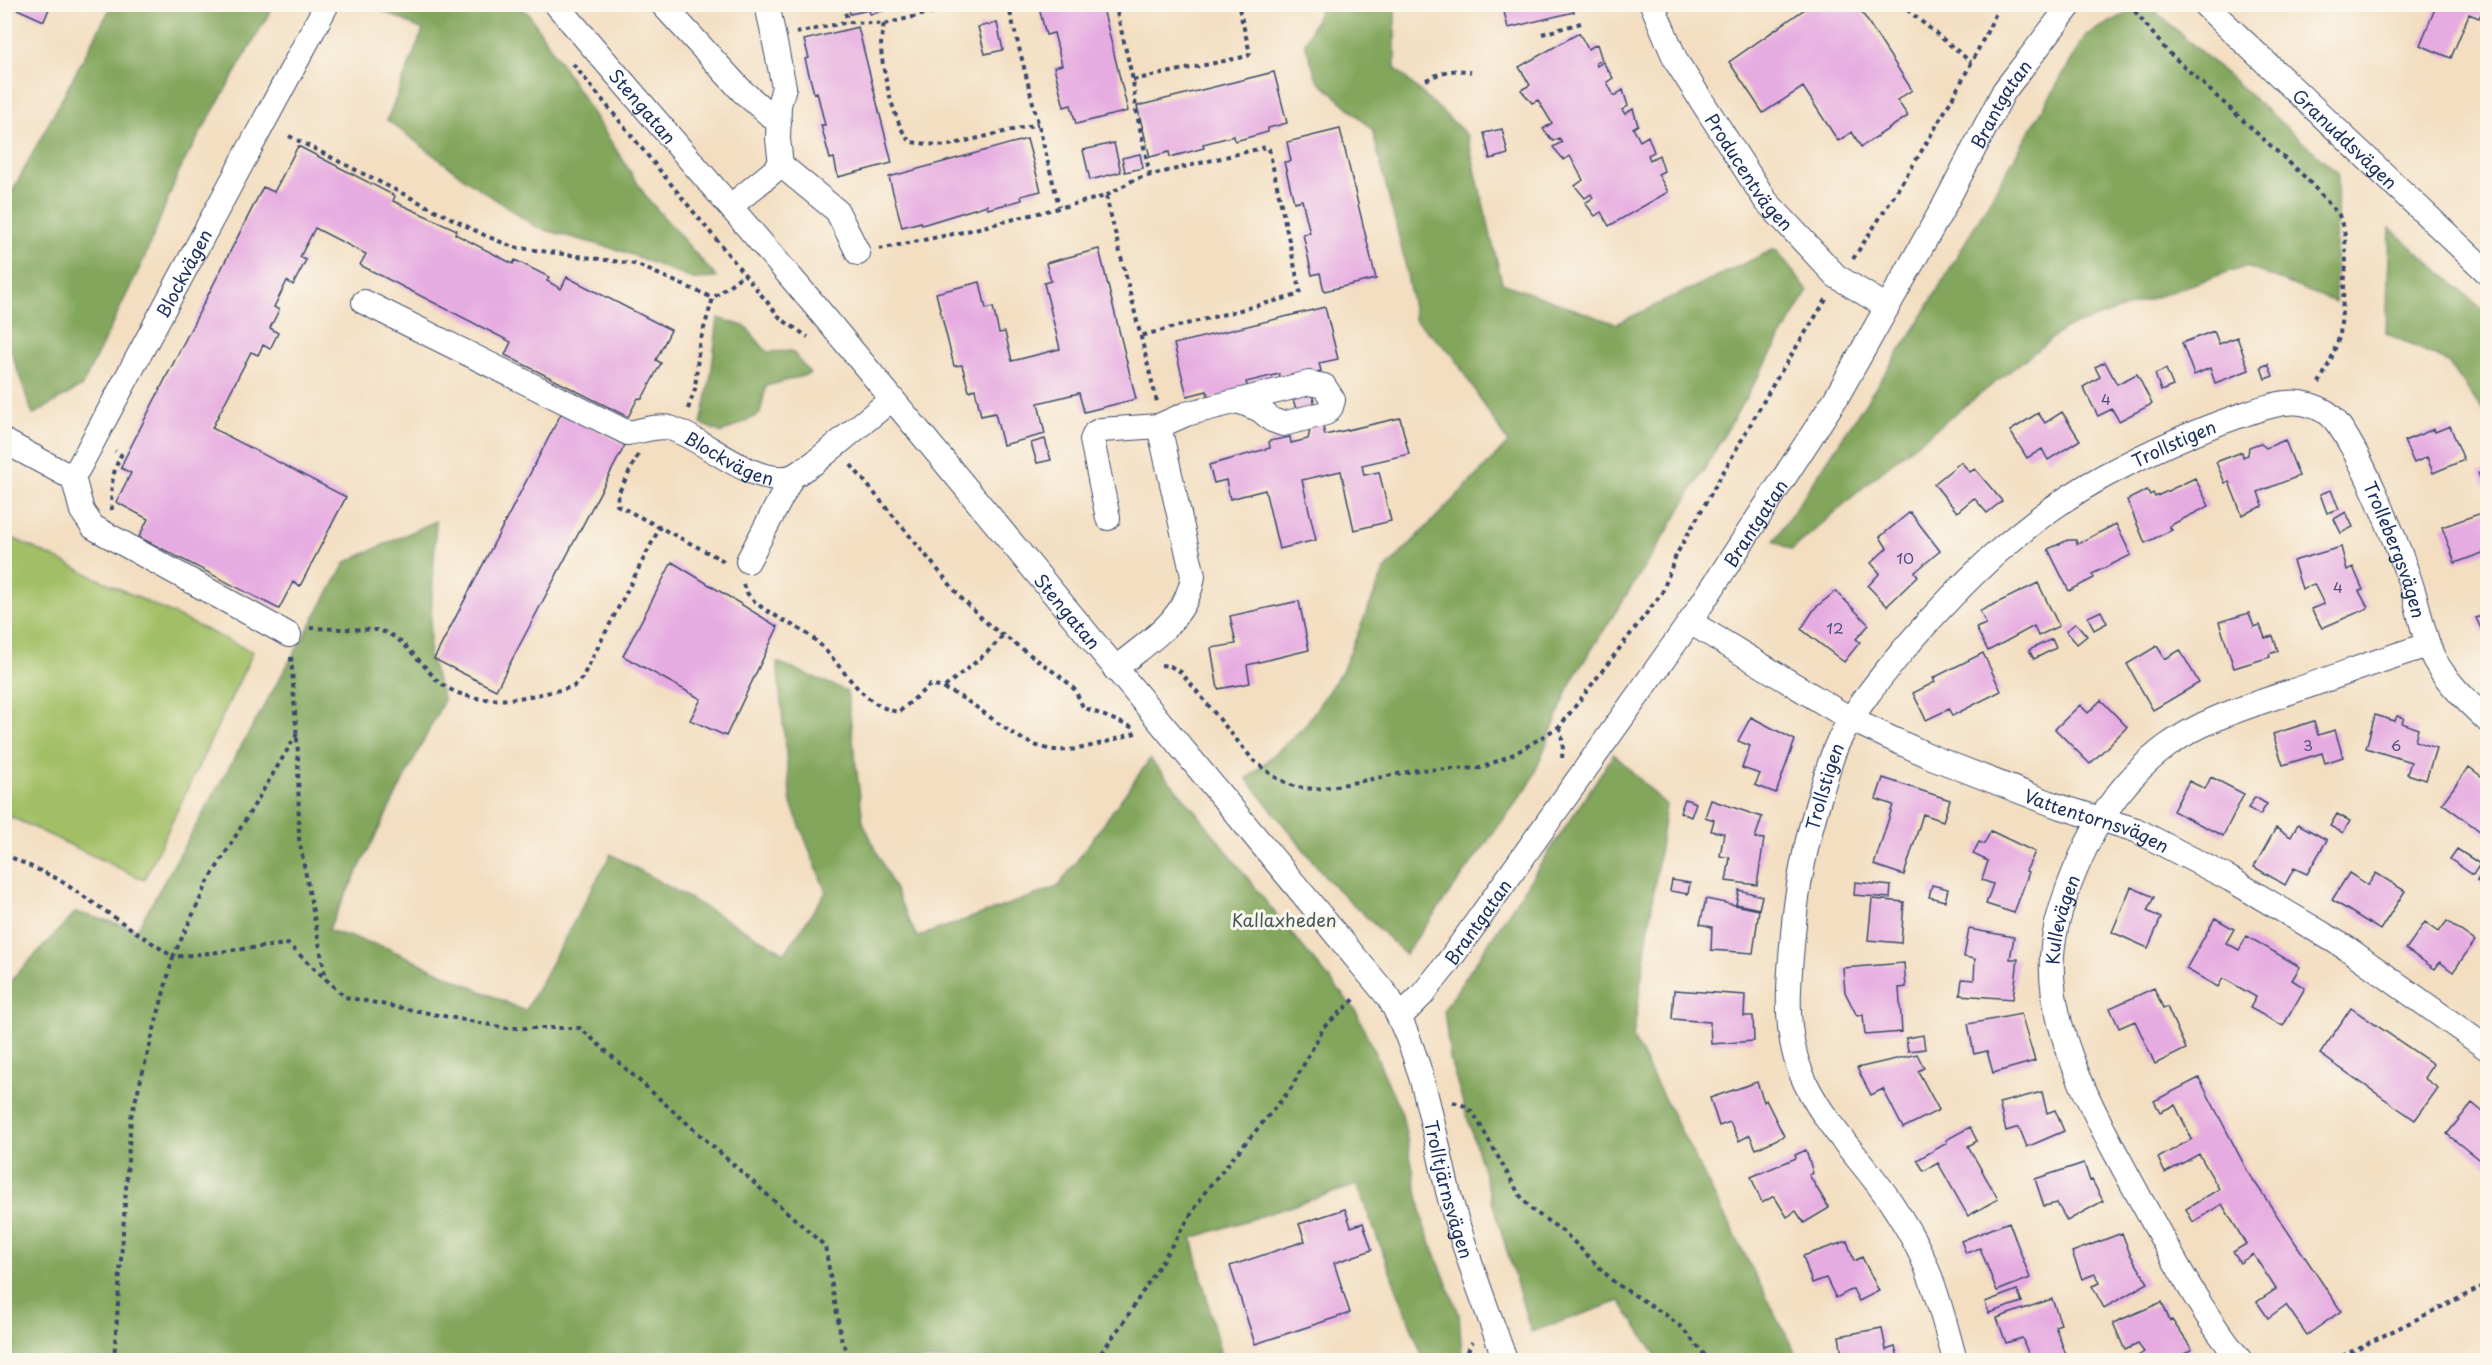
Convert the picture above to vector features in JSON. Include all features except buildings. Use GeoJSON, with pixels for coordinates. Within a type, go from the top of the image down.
{"type":"FeatureCollection","features":[{"type":"Feature","properties":{"kind":"street","name":"Blockvägen"},"geometry":{"type":"LineString","coordinates":[[72,473],[84,461],[327,4]]}},
{"type":"Feature","properties":{"kind":"street","name":"Stengatan"},"geometry":{"type":"LineString","coordinates":[[556,4],[731,206],[892,399],[1377,983],[1400,1017]]}},
{"type":"Feature","properties":{"kind":"street"},"geometry":{"type":"LineString","coordinates":[[662,4],[742,91],[779,123]]}},
{"type":"Feature","properties":{"kind":"street"},"geometry":{"type":"LineString","coordinates":[[767,4],[784,87],[778,139],[781,165],[837,212],[858,254]]}},
{"type":"Feature","properties":{"kind":"street","name":"Producentvägen"},"geometry":{"type":"LineString","coordinates":[[1652,4],[1676,61],[1766,201],[1840,278],[1887,307]]}},
{"type":"Feature","properties":{"kind":"street","name":"Brantgatan"},"geometry":{"type":"LineString","coordinates":[[1400,1017],[1422,995],[1446,965],[1690,622],[1836,398],[1943,208],[2004,91],[2071,4]]}},
{"type":"Feature","properties":{"kind":"street","name":"Granuddsvägen"},"geometry":{"type":"LineString","coordinates":[[2204,4],[2487,273]]}},
{"type":"Feature","properties":{"kind":"street"},"geometry":{"type":"LineString","coordinates":[[731,206],[781,165]]}},
{"type":"Feature","properties":{"kind":"street"},"geometry":{"type":"LineString","coordinates":[[364,302],[628,433],[668,427]]}},
{"type":"Feature","properties":{"kind":"street"},"geometry":{"type":"LineString","coordinates":[[741,569],[792,477],[835,446],[892,399]]}},
{"type":"Feature","properties":{"kind":"street"},"geometry":{"type":"LineString","coordinates":[[1108,518],[1092,440],[1095,433],[1101,430],[1159,426],[1186,414],[1238,401]]}},
{"type":"Feature","properties":{"kind":"street","name":"Trollebergsvägen"},"geometry":{"type":"LineString","coordinates":[[2295,403],[2326,411],[2334,417],[2353,446],[2407,570],[2428,645],[2445,677],[2487,721]]}},
{"type":"Feature","properties":{"kind":"street","name":"Trollstigen"},"geometry":{"type":"LineString","coordinates":[[1955,1360],[1929,1272],[1911,1234],[1876,1181],[1819,1108],[1801,1074],[1793,1044],[1789,1016],[1790,971],[1797,892],[1806,839],[1839,741],[1886,671],[1942,606],[1985,562],[2026,528],[2083,487],[2136,459],[2219,423],[2295,403]]}},
{"type":"Feature","properties":{"kind":"street"},"geometry":{"type":"LineString","coordinates":[[1122,677],[1171,622],[1187,601],[1191,590],[1193,576],[1159,426]]}},
{"type":"Feature","properties":{"kind":"street","name":"Blockvägen"},"geometry":{"type":"LineString","coordinates":[[668,427],[746,468],[774,478],[792,477]]}},
{"type":"Feature","properties":{"kind":"street"},"geometry":{"type":"LineString","coordinates":[[4,441],[64,474],[72,473],[81,512],[93,527],[298,631]]}},
{"type":"Feature","properties":{"kind":"street","name":"Vattentornsvägen"},"geometry":{"type":"LineString","coordinates":[[1690,622],[1852,720],[1934,758],[2055,805],[2136,830],[2273,903],[2348,949],[2487,1049]]}},
{"type":"Feature","properties":{"kind":"street","name":"Kullevägen"},"geometry":{"type":"LineString","coordinates":[[2240,1360],[2197,1296],[2125,1170],[2071,1056],[2059,1023],[2053,990],[2052,955],[2056,928],[2070,882],[2101,819],[2134,776],[2169,745],[2217,717],[2350,669],[2428,645]]}},
{"type":"Feature","properties":{"kind":"street","name":"Trolltjärnsvägen"},"geometry":{"type":"LineString","coordinates":[[1400,1017],[1412,1045],[1429,1106],[1460,1234],[1505,1360]]}},
{"type":"Feature","properties":{"kind":"path"},"geometry":{"type":"LineString","coordinates":[[843,4],[848,22]]}},
{"type":"Feature","properties":{"kind":"path"},"geometry":{"type":"LineString","coordinates":[[774,38],[848,22],[884,24],[967,4]]}},
{"type":"Feature","properties":{"kind":"path"},"geometry":{"type":"LineString","coordinates":[[1008,4],[1059,206]]}},
{"type":"Feature","properties":{"kind":"path"},"geometry":{"type":"LineString","coordinates":[[1115,4],[1133,80],[1136,110],[1150,175]]}},
{"type":"Feature","properties":{"kind":"path"},"geometry":{"type":"LineString","coordinates":[[1133,80],[1248,56],[1250,53],[1238,4]]}},
{"type":"Feature","properties":{"kind":"path"},"geometry":{"type":"LineString","coordinates":[[1900,4],[1971,62]]}},
{"type":"Feature","properties":{"kind":"path"},"geometry":{"type":"LineString","coordinates":[[1122,677],[1153,665],[1170,666],[1177,669],[1253,760],[1275,777],[1301,788],[1336,786],[1418,770],[1481,768],[1516,753],[1560,726],[1662,593],[1676,555],[1785,364],[1907,178],[2000,4]]}},
{"type":"Feature","properties":{"kind":"path"},"geometry":{"type":"LineString","coordinates":[[2129,4],[2166,50],[2306,178],[2339,215],[2345,234],[2346,264],[2340,335],[2330,362],[2295,403]]}},
{"type":"Feature","properties":{"kind":"path"},"geometry":{"type":"LineString","coordinates":[[1542,34],[1581,23]]}},
{"type":"Feature","properties":{"kind":"path"},"geometry":{"type":"LineString","coordinates":[[884,24],[881,38],[883,63],[899,125],[911,142],[945,146],[1038,124]]}},
{"type":"Feature","properties":{"kind":"path"},"geometry":{"type":"LineString","coordinates":[[571,61],[781,319],[816,342]]}},
{"type":"Feature","properties":{"kind":"path"},"geometry":{"type":"LineString","coordinates":[[1426,80],[1442,72],[1460,70],[1471,72]]}},
{"type":"Feature","properties":{"kind":"path"},"geometry":{"type":"LineString","coordinates":[[289,136],[484,235],[513,247],[634,264],[713,298]]}},
{"type":"Feature","properties":{"kind":"path"},"geometry":{"type":"LineString","coordinates":[[858,254],[963,232],[1106,196],[1122,185],[1150,175],[1266,147],[1269,149],[1300,291],[1298,295],[1140,336]]}},
{"type":"Feature","properties":{"kind":"path"},"geometry":{"type":"LineString","coordinates":[[1106,196],[1158,406],[1159,426]]}},
{"type":"Feature","properties":{"kind":"path"},"geometry":{"type":"LineString","coordinates":[[744,274],[713,298],[699,345],[695,389],[685,420],[668,427],[658,440],[643,449],[636,458],[616,501],[617,505],[741,569],[746,594],[753,602],[800,628],[817,642],[875,704],[890,711],[899,712],[930,685],[945,687],[969,700],[1023,739],[1049,750],[1069,750],[1143,731]]}},
{"type":"Feature","properties":{"kind":"path"},"geometry":{"type":"LineString","coordinates":[[835,446],[962,599],[1003,635],[1065,680],[1075,690],[1083,707],[1123,725],[1143,731]]}},
{"type":"Feature","properties":{"kind":"path"},"geometry":{"type":"LineString","coordinates":[[114,515],[110,488],[114,468],[121,454]]}},
{"type":"Feature","properties":{"kind":"path"},"geometry":{"type":"LineString","coordinates":[[326,979],[299,839],[298,631],[387,632],[404,644],[444,686],[464,696],[485,701],[573,687],[582,678],[660,527]]}},
{"type":"Feature","properties":{"kind":"path"},"geometry":{"type":"LineString","coordinates":[[945,687],[969,666],[987,655],[1003,635]]}},
{"type":"Feature","properties":{"kind":"path"},"geometry":{"type":"LineString","coordinates":[[1136,722],[1143,731]]}},
{"type":"Feature","properties":{"kind":"path"},"geometry":{"type":"LineString","coordinates":[[114,1360],[131,1117],[173,957],[208,882],[297,734]]}},
{"type":"Feature","properties":{"kind":"path"},"geometry":{"type":"LineString","coordinates":[[4,854],[58,879],[173,957],[288,944],[345,997],[506,1028],[580,1028],[825,1246],[842,1342],[854,1360]]}},
{"type":"Feature","properties":{"kind":"path"},"geometry":{"type":"LineString","coordinates":[[1354,988],[1364,1003]]}},
{"type":"Feature","properties":{"kind":"path"},"geometry":{"type":"LineString","coordinates":[[1096,1360],[1125,1320],[1207,1189],[1290,1090],[1324,1028],[1359,995]]}},
{"type":"Feature","properties":{"kind":"path"},"geometry":{"type":"LineString","coordinates":[[1429,1106],[1454,1102],[1465,1106],[1480,1124],[1519,1194],[1532,1210],[1563,1232],[1615,1283],[1681,1327],[1709,1360]]}},
{"type":"Feature","properties":{"kind":"path"},"geometry":{"type":"LineString","coordinates":[[2334,1360],[2487,1284]]}},
{"type":"Feature","properties":{"kind":"path"},"geometry":{"type":"LineString","coordinates":[[1464,1360],[1473,1339]]}},
{"type":"Feature","properties":{"kind":"green space"},"geometry":{"type":"Polygon","coordinates":[[[2144,4],[2148,5],[2338,173],[2335,302],[2245,266],[2064,329],[1884,469],[1792,550],[1774,541],[1917,325],[2086,35],[2144,4]]]}},
{"type":"Feature","properties":{"kind":"green space"},"geometry":{"type":"Polygon","coordinates":[[[112,5],[274,5],[180,169],[144,259],[82,386],[33,415],[5,334],[5,205],[112,5]]]}},
{"type":"Feature","properties":{"kind":"green space"},"geometry":{"type":"Polygon","coordinates":[[[371,5],[519,5],[529,14],[647,198],[717,278],[693,279],[622,251],[538,228],[468,181],[387,120],[423,30],[371,5]]]}},
{"type":"Feature","properties":{"kind":"green space"},"geometry":{"type":"Polygon","coordinates":[[[1322,5],[1395,5],[1395,68],[1467,135],[1502,283],[1616,324],[1775,249],[1808,291],[1675,519],[1572,680],[1531,782],[1405,954],[1329,881],[1247,779],[1304,727],[1342,671],[1384,571],[1508,443],[1452,354],[1415,320],[1404,258],[1372,129],[1317,79],[1305,43],[1322,5]]]}},
{"type":"Feature","properties":{"kind":"green space"},"geometry":{"type":"Polygon","coordinates":[[[2390,228],[2487,313],[2487,416],[2448,362],[2386,333],[2390,228]]]}},
{"type":"Feature","properties":{"kind":"green space"},"geometry":{"type":"Polygon","coordinates":[[[718,318],[746,327],[767,352],[792,351],[810,374],[766,386],[760,414],[722,433],[701,424],[711,375],[718,318]]]}},
{"type":"Feature","properties":{"kind":"green space"},"geometry":{"type":"Polygon","coordinates":[[[436,521],[429,656],[444,700],[328,930],[387,948],[525,1011],[611,854],[785,953],[826,892],[791,803],[777,662],[847,691],[863,822],[917,937],[1058,887],[1150,759],[1197,813],[1278,917],[1356,1011],[1402,1114],[1424,1226],[1459,1314],[1462,1356],[1448,1360],[1424,1360],[1357,1185],[1192,1238],[1222,1360],[5,1360],[5,992],[13,978],[76,912],[137,929],[346,562],[436,521]]]}},
{"type":"Feature","properties":{"kind":"green space"},"geometry":{"type":"Polygon","coordinates":[[[4,534],[253,652],[144,880],[5,814],[4,534]]]}},
{"type":"Feature","properties":{"kind":"green space"},"geometry":{"type":"Polygon","coordinates":[[[1614,754],[1666,805],[1633,1038],[1799,1360],[1659,1360],[1620,1301],[1531,1332],[1450,1059],[1444,1010],[1614,754]]]}},
{"type":"Feature","properties":{"kind":"park label","name":"Kallaxheden"},"geometry":{"type":"Point","coordinates":[1284,919]}}]}
